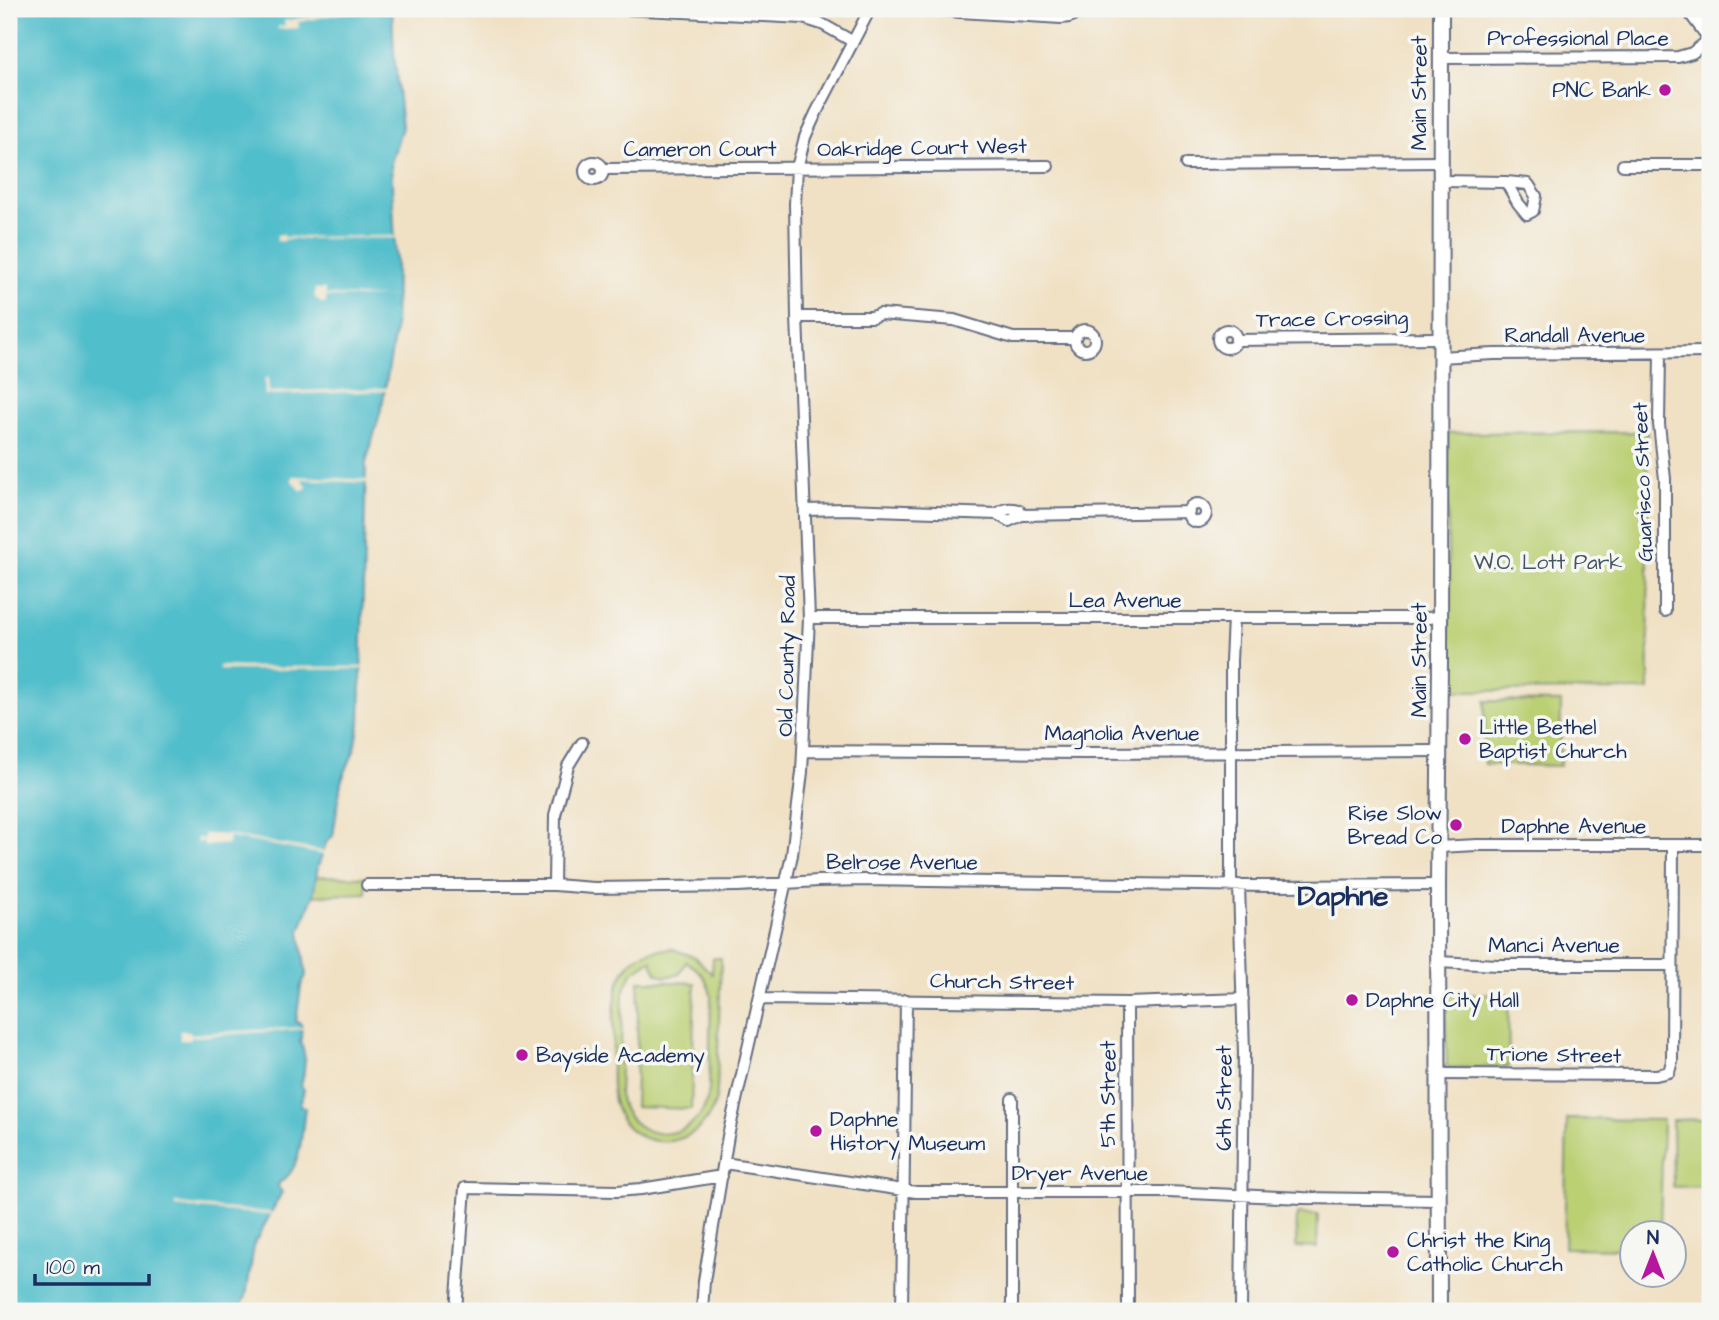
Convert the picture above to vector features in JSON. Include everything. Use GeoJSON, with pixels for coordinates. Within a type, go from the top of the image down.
{"type":"FeatureCollection","features":[{"type":"Feature","properties":{"kind":"main road","name":"Main Street"},"geometry":{"type":"LineString","coordinates":[[1439,1311],[1438,847],[1441,616],[1439,357],[1434,338],[1441,181],[1441,9]]}},
{"type":"Feature","properties":{"kind":"main road"},"geometry":{"type":"LineString","coordinates":[[1689,9],[1710,38]]}},
{"type":"Feature","properties":{"kind":"street"},"geometry":{"type":"LineString","coordinates":[[624,9],[803,18],[822,24],[852,41]]}},
{"type":"Feature","properties":{"kind":"street","name":"Old County Road"},"geometry":{"type":"LineString","coordinates":[[702,1311],[704,1281],[728,1136],[795,836],[803,751],[810,618],[797,317],[797,169],[805,137],[870,9]]}},
{"type":"Feature","properties":{"kind":"street"},"geometry":{"type":"LineString","coordinates":[[934,9],[1061,18],[1090,9]]}},
{"type":"Feature","properties":{"kind":"street","name":"Professional Place"},"geometry":{"type":"LineString","coordinates":[[1440,58],[1678,57],[1692,53],[1710,38]]}},
{"type":"Feature","properties":{"kind":"street"},"geometry":{"type":"LineString","coordinates":[[1186,164],[1440,162]]}},
{"type":"Feature","properties":{"kind":"street"},"geometry":{"type":"LineString","coordinates":[[1623,165],[1710,165]]}},
{"type":"Feature","properties":{"kind":"street","name":"Oakridge Court West"},"geometry":{"type":"LineString","coordinates":[[797,169],[1048,166]]}},
{"type":"Feature","properties":{"kind":"street","name":"Cameron Court"},"geometry":{"type":"LineString","coordinates":[[604,169],[797,169]]}},
{"type":"Feature","properties":{"kind":"street"},"geometry":{"type":"LineString","coordinates":[[1441,181],[1506,182]]}},
{"type":"Feature","properties":{"kind":"street"},"geometry":{"type":"LineString","coordinates":[[797,317],[872,317],[880,314],[954,320],[1013,338],[1075,338]]}},
{"type":"Feature","properties":{"kind":"street","name":"Trace Crossing"},"geometry":{"type":"LineString","coordinates":[[1237,340],[1434,338]]}},
{"type":"Feature","properties":{"kind":"street","name":"Randall Avenue"},"geometry":{"type":"LineString","coordinates":[[1439,357],[1710,352]]}},
{"type":"Feature","properties":{"kind":"street","name":"Guarisco Street"},"geometry":{"type":"LineString","coordinates":[[1660,353],[1659,424],[1665,479],[1665,611]]}},
{"type":"Feature","properties":{"kind":"street"},"geometry":{"type":"LineString","coordinates":[[806,510],[997,514],[1009,521],[1022,515],[1188,513]]}},
{"type":"Feature","properties":{"kind":"street","name":"Lea Avenue"},"geometry":{"type":"LineString","coordinates":[[810,618],[1441,616]]}},
{"type":"Feature","properties":{"kind":"street","name":"6th Street"},"geometry":{"type":"LineString","coordinates":[[1233,618],[1231,753],[1242,999],[1241,1311]]}},
{"type":"Feature","properties":{"kind":"street"},"geometry":{"type":"LineString","coordinates":[[554,885],[555,815],[568,766],[582,743]]}},
{"type":"Feature","properties":{"kind":"street","name":"Magnolia Avenue"},"geometry":{"type":"LineString","coordinates":[[803,751],[1440,751]]}},
{"type":"Feature","properties":{"kind":"street","name":"Daphne Avenue"},"geometry":{"type":"LineString","coordinates":[[1438,847],[1710,845]]}},
{"type":"Feature","properties":{"kind":"street"},"geometry":{"type":"LineString","coordinates":[[1671,965],[1673,846]]}},
{"type":"Feature","properties":{"kind":"street","name":"Belrose Avenue"},"geometry":{"type":"LineString","coordinates":[[367,885],[554,885],[594,888],[865,880],[1438,885]]}},
{"type":"Feature","properties":{"kind":"street","name":"Manci Avenue"},"geometry":{"type":"LineString","coordinates":[[1438,962],[1671,965]]}},
{"type":"Feature","properties":{"kind":"street","name":"Trione Street"},"geometry":{"type":"LineString","coordinates":[[1439,1074],[1656,1075],[1669,1072],[1672,1061],[1671,965]]}},
{"type":"Feature","properties":{"kind":"street","name":"Church Street"},"geometry":{"type":"LineString","coordinates":[[760,999],[1127,1003],[1242,999]]}},
{"type":"Feature","properties":{"kind":"street"},"geometry":{"type":"LineString","coordinates":[[901,1311],[906,1000]]}},
{"type":"Feature","properties":{"kind":"street","name":"5th Street"},"geometry":{"type":"LineString","coordinates":[[1127,1003],[1128,1311]]}},
{"type":"Feature","properties":{"kind":"street"},"geometry":{"type":"LineString","coordinates":[[1012,1099],[1012,1311]]}},
{"type":"Feature","properties":{"kind":"street","name":"Dryer Avenue"},"geometry":{"type":"LineString","coordinates":[[724,1163],[905,1191],[1438,1200]]}},
{"type":"Feature","properties":{"kind":"street"},"geometry":{"type":"LineString","coordinates":[[456,1311],[465,1188],[617,1191],[722,1176]]}},
{"type":"Feature","properties":{"kind":"green space","name":"W.O. Lott Park"},"geometry":{"type":"Polygon","coordinates":[[[1647,432],[1649,690],[1449,691],[1447,433],[1647,432]]]}},
{"type":"Feature","properties":{"kind":"green space"},"geometry":{"type":"Polygon","coordinates":[[[1485,701],[1561,702],[1560,766],[1484,764],[1485,701]]]}},
{"type":"Feature","properties":{"kind":"green space"},"geometry":{"type":"Polygon","coordinates":[[[311,876],[366,877],[366,893],[313,896],[311,876]]]}},
{"type":"Feature","properties":{"kind":"green space"},"geometry":{"type":"Polygon","coordinates":[[[673,949],[695,957],[712,974],[713,958],[721,958],[715,1103],[706,1121],[697,1130],[685,1137],[665,1141],[642,1137],[621,1119],[613,1096],[612,1082],[614,1008],[621,978],[638,956],[653,950],[673,949]],[[651,960],[632,973],[623,993],[619,1095],[626,1113],[637,1125],[651,1132],[666,1133],[681,1130],[694,1122],[704,1108],[709,1090],[711,996],[703,976],[686,962],[679,974],[665,977],[657,973],[651,960]]]}},
{"type":"Feature","properties":{"kind":"green space"},"geometry":{"type":"Polygon","coordinates":[[[639,981],[695,983],[691,1109],[635,1107],[639,981]]]}},
{"type":"Feature","properties":{"kind":"green space"},"geometry":{"type":"Polygon","coordinates":[[[1508,994],[1509,1067],[1447,1068],[1445,995],[1508,994]]]}},
{"type":"Feature","properties":{"kind":"green space"},"geometry":{"type":"Polygon","coordinates":[[[1567,1119],[1663,1120],[1660,1218],[1618,1218],[1618,1249],[1564,1248],[1567,1119]]]}},
{"type":"Feature","properties":{"kind":"green space"},"geometry":{"type":"Polygon","coordinates":[[[1710,1119],[1710,1186],[1673,1187],[1672,1120],[1710,1119]]]}},
{"type":"Feature","properties":{"kind":"green space"},"geometry":{"type":"Polygon","coordinates":[[[1297,1214],[1318,1215],[1317,1248],[1296,1247],[1297,1214]]]}},
{"type":"Feature","properties":{"kind":"water"},"geometry":{"type":"Polygon","coordinates":[[[9,9],[392,9],[402,127],[391,163],[396,265],[395,332],[382,406],[366,463],[360,724],[354,751],[341,782],[333,836],[327,841],[318,866],[313,896],[300,931],[306,975],[301,986],[296,1022],[301,1024],[300,1042],[305,1063],[301,1085],[304,1090],[300,1105],[305,1108],[300,1150],[293,1169],[279,1183],[278,1187],[282,1192],[255,1240],[246,1296],[242,1304],[244,1311],[9,1311],[9,9]]]}},
{"type":"Feature","properties":{"kind":"pier"},"geometry":{"type":"Polygon","coordinates":[[[362,9],[298,22],[299,28],[278,29],[285,25],[284,21],[362,9]]]}},
{"type":"Feature","properties":{"kind":"pier"},"geometry":{"type":"Polygon","coordinates":[[[284,234],[284,237],[397,238],[277,241],[277,235],[284,234]]]}},
{"type":"Feature","properties":{"kind":"pier"},"geometry":{"type":"Polygon","coordinates":[[[315,289],[325,289],[326,295],[399,297],[326,297],[326,303],[321,303],[315,297],[315,289]]]}},
{"type":"Feature","properties":{"kind":"pier"},"geometry":{"type":"Polygon","coordinates":[[[265,378],[268,378],[269,392],[388,388],[388,391],[265,395],[265,378]]]}},
{"type":"Feature","properties":{"kind":"pier"},"geometry":{"type":"Polygon","coordinates":[[[293,476],[370,480],[370,483],[302,479],[307,487],[302,491],[292,481],[293,476]]]}},
{"type":"Feature","properties":{"kind":"pier"},"geometry":{"type":"Polygon","coordinates":[[[219,666],[365,667],[365,669],[219,670],[219,666]]]}},
{"type":"Feature","properties":{"kind":"pier"},"geometry":{"type":"Polygon","coordinates":[[[204,834],[228,835],[327,852],[326,855],[228,837],[228,844],[204,846],[204,841],[197,843],[197,838],[204,839],[204,834]]]}},
{"type":"Feature","properties":{"kind":"pier"},"geometry":{"type":"Polygon","coordinates":[[[305,1027],[180,1040],[180,1031],[190,1031],[190,1034],[305,1027]]]}},
{"type":"Feature","properties":{"kind":"pier"},"geometry":{"type":"Polygon","coordinates":[[[176,1203],[276,1213],[274,1215],[176,1207],[176,1203]]]}},
{"type":"Feature","properties":{"kind":"place","name":"PNC Bank"},"geometry":{"type":"Point","coordinates":[1665,90]}},
{"type":"Feature","properties":{"kind":"place","name":"Little Bethel Baptist Church"},"geometry":{"type":"Point","coordinates":[1465,739]}},
{"type":"Feature","properties":{"kind":"place","name":"Rise Slow Bread Co"},"geometry":{"type":"Point","coordinates":[1456,825]}},
{"type":"Feature","properties":{"kind":"place","name":"Daphne City Hall"},"geometry":{"type":"Point","coordinates":[1352,1000]}},
{"type":"Feature","properties":{"kind":"place","name":"Bayside Academy"},"geometry":{"type":"Point","coordinates":[522,1055]}},
{"type":"Feature","properties":{"kind":"place","name":"Daphne History Museum"},"geometry":{"type":"Point","coordinates":[816,1131]}},
{"type":"Feature","properties":{"kind":"place","name":"Christ the King Catholic Church"},"geometry":{"type":"Point","coordinates":[1393,1252]}},
{"type":"Feature","properties":{"kind":"district","name":"Daphne"},"geometry":{"type":"Point","coordinates":[1343,896]}}]}
